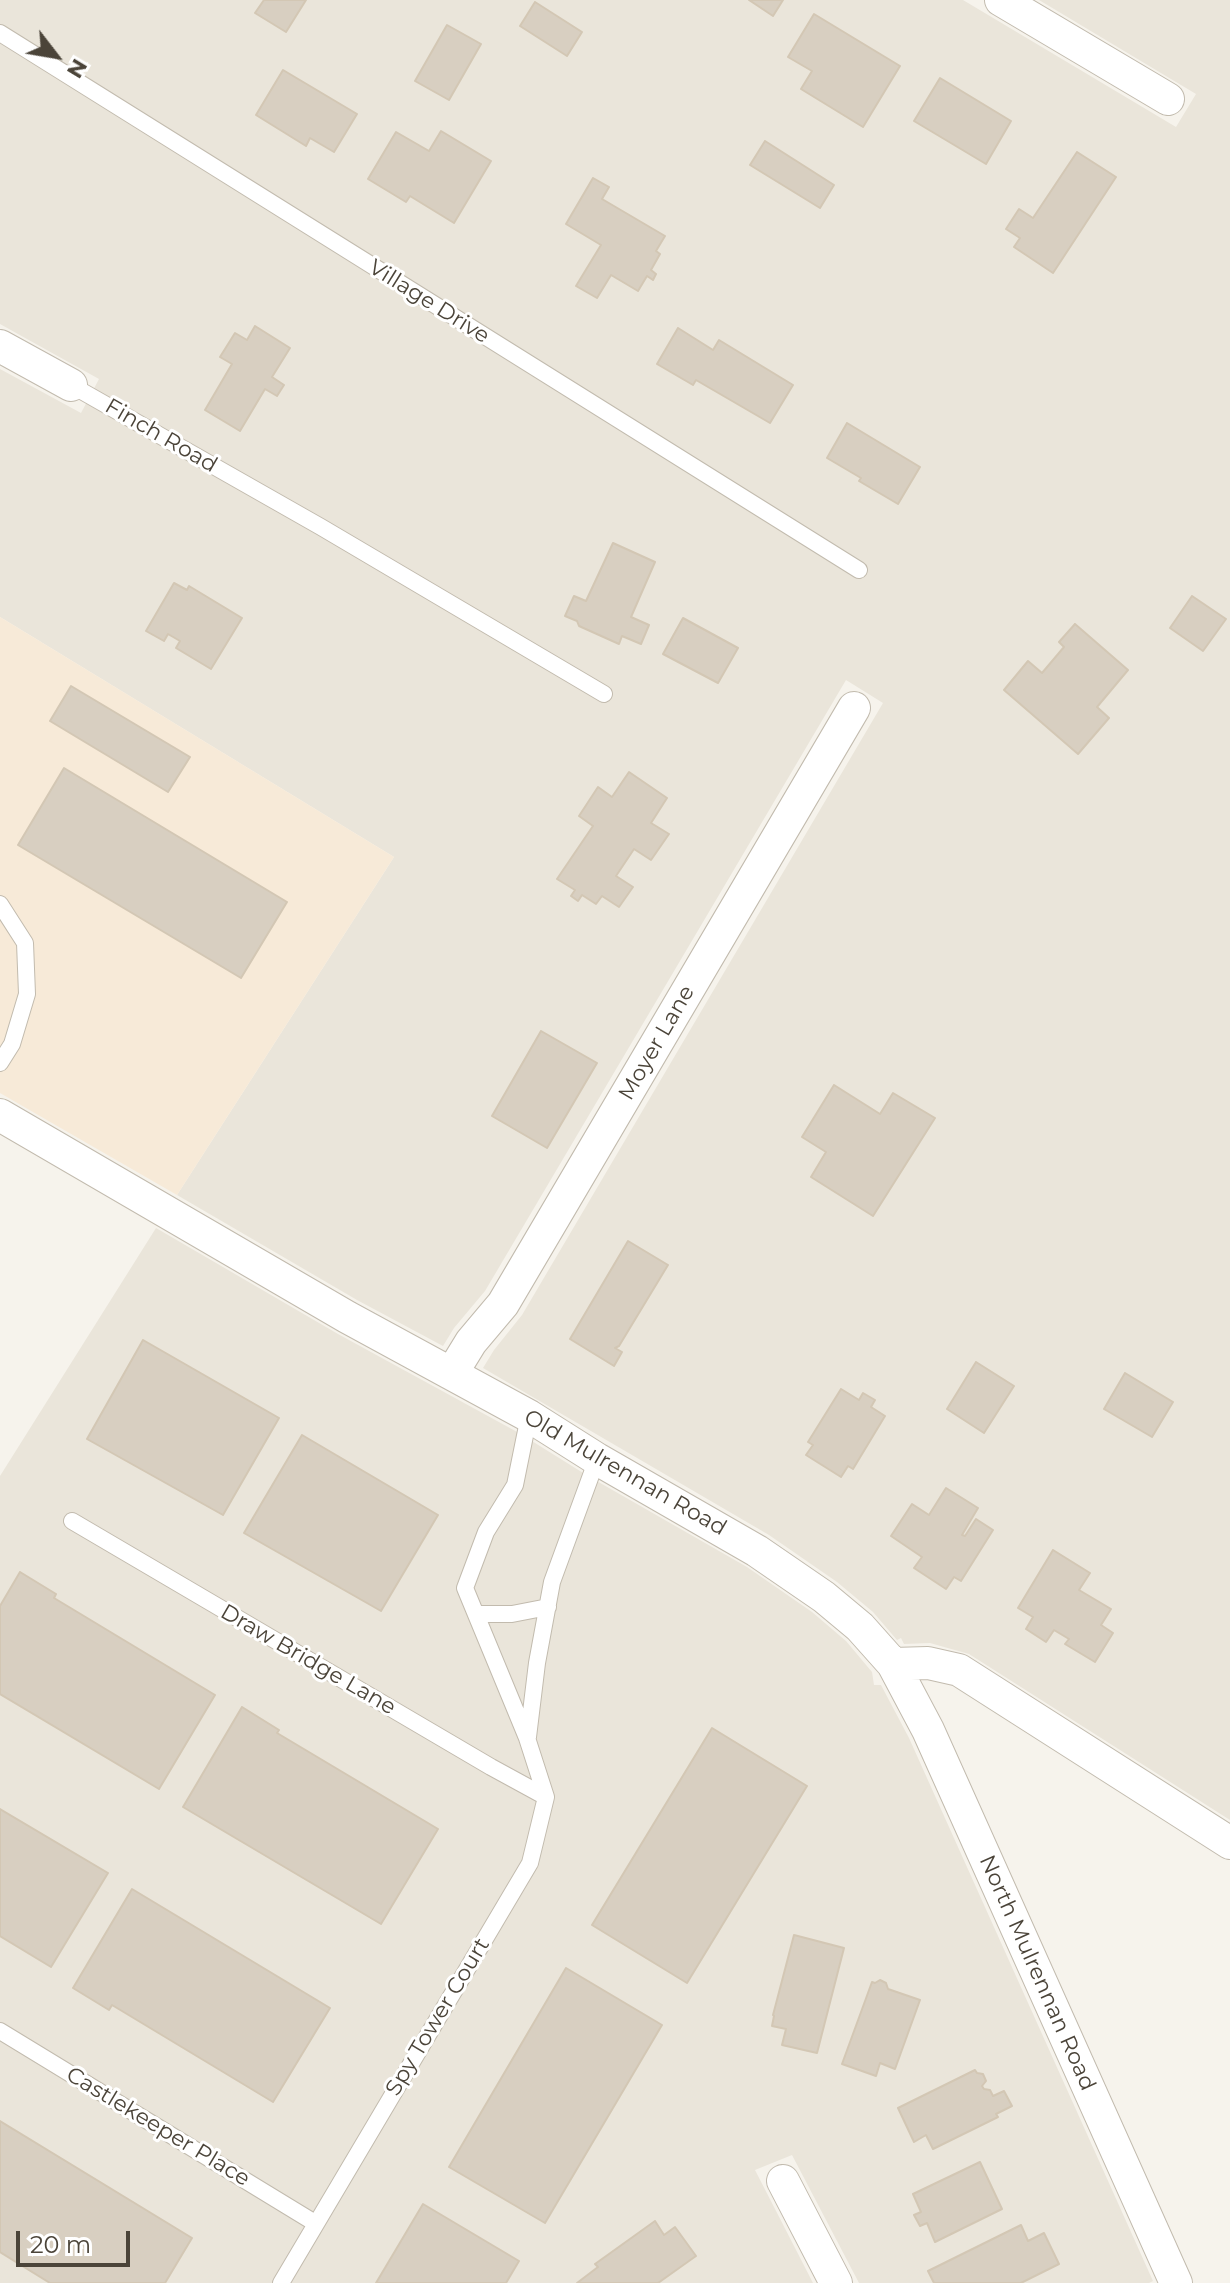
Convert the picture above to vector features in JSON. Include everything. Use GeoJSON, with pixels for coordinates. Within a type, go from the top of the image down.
{"type":"FeatureCollection","features":[{"type":"Feature","properties":{"kind":"street"},"geometry":{"type":"LineString","coordinates":[[1001,0],[1168,99]]}},
{"type":"Feature","properties":{"kind":"street","name":"Finch Road"},"geometry":{"type":"LineString","coordinates":[[0,346],[71,385]]}},
{"type":"Feature","properties":{"kind":"street","name":"Moyer Lane"},"geometry":{"type":"LineString","coordinates":[[452,1373],[471,1342],[503,1304],[854,708]]}},
{"type":"Feature","properties":{"kind":"street","name":"Old Mulrennan Road"},"geometry":{"type":"LineString","coordinates":[[0,1115],[347,1317],[529,1416],[757,1551],[813,1589],[860,1627],[893,1664]]}},
{"type":"Feature","properties":{"kind":"street"},"geometry":{"type":"LineString","coordinates":[[893,1664],[928,1663],[959,1670],[1230,1843]]}},
{"type":"Feature","properties":{"kind":"street","name":"North Mulrennan Road"},"geometry":{"type":"LineString","coordinates":[[893,1664],[928,1730],[1176,2283]]}},
{"type":"Feature","properties":{"kind":"street"},"geometry":{"type":"LineString","coordinates":[[783,2181],[836,2283]]}},
{"type":"Feature","properties":{"kind":"lane","name":"Village Drive"},"geometry":{"type":"LineString","coordinates":[[0,33],[859,570]]}},
{"type":"Feature","properties":{"kind":"lane","name":"Finch Road"},"geometry":{"type":"LineString","coordinates":[[71,385],[321,527],[604,694]]}},
{"type":"Feature","properties":{"kind":"lane"},"geometry":{"type":"LineString","coordinates":[[0,904],[25,943],[27,994],[12,1044],[0,1063]]}},
{"type":"Feature","properties":{"kind":"lane"},"geometry":{"type":"LineString","coordinates":[[529,1416],[515,1485],[486,1532],[465,1588],[527,1738],[546,1797]]}},
{"type":"Feature","properties":{"kind":"lane"},"geometry":{"type":"LineString","coordinates":[[527,1738],[552,1582],[597,1459]]}},
{"type":"Feature","properties":{"kind":"lane","name":"Draw Bridge Lane"},"geometry":{"type":"LineString","coordinates":[[72,1521],[546,1797]]}},
{"type":"Feature","properties":{"kind":"lane"},"geometry":{"type":"LineString","coordinates":[[476,1614],[512,1614],[548,1607]]}},
{"type":"Feature","properties":{"kind":"lane","name":"Spy Tower Court"},"geometry":{"type":"LineString","coordinates":[[281,2283],[530,1863],[546,1797]]}},
{"type":"Feature","properties":{"kind":"lane","name":"Castlekeeper Place"},"geometry":{"type":"LineString","coordinates":[[0,2031],[315,2223]]}},
{"type":"Feature","properties":{"kind":"shaded area"},"geometry":{"type":"Polygon","coordinates":[[[0,0],[963,0],[1176,127],[1196,94],[1039,0],[1230,0],[1230,1820],[969,1654],[930,1643],[904,1644],[901,1638],[897,1640],[873,1612],[837,1582],[769,1535],[483,1368],[522,1315],[883,703],[846,680],[485,1291],[443,1346],[357,1300],[177,1195],[394,857],[0,617],[0,369],[81,413],[99,379],[0,324],[0,0]]]}},
{"type":"Feature","properties":{"kind":"shaded area"},"geometry":{"type":"Polygon","coordinates":[[[0,617],[394,857],[177,1195],[0,1093],[0,617]]]}},
{"type":"Feature","properties":{"kind":"shaded area"},"geometry":{"type":"Polygon","coordinates":[[[156,1228],[338,1334],[519,1433],[747,1567],[812,1612],[846,1641],[872,1672],[874,1685],[881,1685],[909,1738],[1153,2281],[859,2283],[792,2155],[755,2170],[813,2283],[0,2283],[0,1476],[156,1228]]]}},
{"type":"Feature","properties":{"kind":"building"},"geometry":{"type":"Polygon","coordinates":[[[264,0],[306,0],[286,32],[255,13],[264,0]]]}},
{"type":"Feature","properties":{"kind":"building"},"geometry":{"type":"Polygon","coordinates":[[[749,0],[783,0],[773,16],[749,0]]]}},
{"type":"Feature","properties":{"kind":"building"},"geometry":{"type":"Polygon","coordinates":[[[535,2],[582,32],[567,56],[520,26],[535,2]]]}},
{"type":"Feature","properties":{"kind":"building"},"geometry":{"type":"Polygon","coordinates":[[[814,14],[900,66],[863,127],[801,89],[812,71],[788,57],[814,14]]]}},
{"type":"Feature","properties":{"kind":"building"},"geometry":{"type":"Polygon","coordinates":[[[447,25],[481,44],[449,100],[415,81],[447,25]]]}},
{"type":"Feature","properties":{"kind":"building"},"geometry":{"type":"Polygon","coordinates":[[[283,70],[357,114],[334,152],[310,138],[306,146],[256,115],[283,70]]]}},
{"type":"Feature","properties":{"kind":"building"},"geometry":{"type":"Polygon","coordinates":[[[940,78],[1011,121],[986,164],[914,121],[940,78]]]}},
{"type":"Feature","properties":{"kind":"building"},"geometry":{"type":"Polygon","coordinates":[[[441,131],[491,161],[454,223],[410,196],[406,202],[368,179],[396,132],[429,151],[441,131]]]}},
{"type":"Feature","properties":{"kind":"building"},"geometry":{"type":"Polygon","coordinates":[[[765,141],[834,185],[820,208],[750,165],[765,141]]]}},
{"type":"Feature","properties":{"kind":"building"},"geometry":{"type":"Polygon","coordinates":[[[1077,152],[1116,177],[1053,273],[1014,247],[1020,238],[1006,229],[1019,209],[1033,218],[1077,152]]]}},
{"type":"Feature","properties":{"kind":"building"},"geometry":{"type":"Polygon","coordinates":[[[593,178],[609,187],[602,199],[665,236],[656,251],[660,254],[651,270],[656,274],[653,280],[647,276],[638,291],[611,275],[597,298],[576,286],[601,245],[566,224],[593,178]]]}},
{"type":"Feature","properties":{"kind":"building"},"geometry":{"type":"Polygon","coordinates":[[[255,326],[290,348],[272,377],[284,385],[277,396],[265,389],[240,431],[205,410],[232,364],[220,357],[235,333],[247,340],[255,326]]]}},
{"type":"Feature","properties":{"kind":"building"},"geometry":{"type":"Polygon","coordinates":[[[678,328],[713,350],[719,340],[793,385],[770,423],[696,380],[693,385],[657,364],[678,328]]]}},
{"type":"Feature","properties":{"kind":"building"},"geometry":{"type":"Polygon","coordinates":[[[847,423],[920,467],[898,504],[827,458],[847,423]]]}},
{"type":"Feature","properties":{"kind":"building"},"geometry":{"type":"Polygon","coordinates":[[[613,543],[655,562],[631,617],[649,625],[641,644],[622,636],[619,644],[579,626],[577,621],[565,616],[574,596],[586,601],[613,543]]]}},
{"type":"Feature","properties":{"kind":"building"},"geometry":{"type":"Polygon","coordinates":[[[174,583],[187,590],[189,586],[242,618],[211,669],[176,648],[180,641],[168,634],[164,641],[146,631],[174,583]]]}},
{"type":"Feature","properties":{"kind":"building"},"geometry":{"type":"Polygon","coordinates":[[[1192,596],[1226,619],[1203,651],[1170,628],[1192,596]]]}},
{"type":"Feature","properties":{"kind":"building"},"geometry":{"type":"Polygon","coordinates":[[[683,618],[738,648],[718,683],[663,654],[683,618]]]}},
{"type":"Feature","properties":{"kind":"building"},"geometry":{"type":"Polygon","coordinates":[[[1075,624],[1128,670],[1097,707],[1109,718],[1078,754],[1004,690],[1028,661],[1042,673],[1064,647],[1059,642],[1075,624]]]}},
{"type":"Feature","properties":{"kind":"building"},"geometry":{"type":"Polygon","coordinates":[[[71,686],[190,757],[168,792],[50,721],[71,686]]]}},
{"type":"Feature","properties":{"kind":"building"},"geometry":{"type":"Polygon","coordinates":[[[64,768],[287,902],[241,978],[18,845],[64,768]]]}},
{"type":"Feature","properties":{"kind":"building"},"geometry":{"type":"Polygon","coordinates":[[[629,772],[667,798],[651,823],[669,834],[651,860],[634,849],[616,876],[633,887],[619,907],[602,896],[596,904],[582,895],[578,901],[571,896],[575,890],[557,879],[593,826],[579,816],[598,787],[612,797],[629,772]]]}},
{"type":"Feature","properties":{"kind":"building"},"geometry":{"type":"Polygon","coordinates":[[[541,1031],[597,1063],[547,1148],[492,1116],[541,1031]]]}},
{"type":"Feature","properties":{"kind":"building"},"geometry":{"type":"Polygon","coordinates":[[[834,1085],[880,1114],[893,1093],[935,1118],[873,1216],[811,1177],[826,1152],[802,1137],[834,1085]]]}},
{"type":"Feature","properties":{"kind":"building"},"geometry":{"type":"Polygon","coordinates":[[[628,1241],[668,1265],[615,1348],[622,1352],[614,1366],[570,1339],[628,1241]]]}},
{"type":"Feature","properties":{"kind":"building"},"geometry":{"type":"Polygon","coordinates":[[[143,1340],[279,1418],[223,1515],[87,1439],[143,1340]]]}},
{"type":"Feature","properties":{"kind":"building"},"geometry":{"type":"Polygon","coordinates":[[[976,1362],[1014,1386],[984,1433],[947,1409],[976,1362]]]}},
{"type":"Feature","properties":{"kind":"building"},"geometry":{"type":"Polygon","coordinates":[[[1125,1373],[1173,1402],[1152,1437],[1104,1409],[1125,1373]]]}},
{"type":"Feature","properties":{"kind":"building"},"geometry":{"type":"Polygon","coordinates":[[[841,1389],[859,1400],[863,1393],[875,1400],[871,1407],[885,1416],[853,1469],[848,1466],[841,1477],[806,1455],[813,1445],[808,1442],[841,1389]]]}},
{"type":"Feature","properties":{"kind":"building"},"geometry":{"type":"Polygon","coordinates":[[[302,1435],[438,1515],[381,1611],[244,1533],[302,1435]]]}},
{"type":"Feature","properties":{"kind":"building"},"geometry":{"type":"Polygon","coordinates":[[[946,1488],[978,1508],[962,1535],[965,1536],[976,1519],[993,1530],[961,1581],[954,1577],[946,1589],[914,1568],[922,1557],[891,1536],[912,1504],[929,1515],[946,1488]]]}},
{"type":"Feature","properties":{"kind":"building"},"geometry":{"type":"Polygon","coordinates":[[[1053,1550],[1090,1573],[1079,1590],[1111,1609],[1101,1625],[1113,1633],[1095,1662],[1065,1644],[1069,1639],[1054,1630],[1046,1642],[1026,1629],[1033,1617],[1018,1608],[1053,1550]]]}},
{"type":"Feature","properties":{"kind":"building"},"geometry":{"type":"Polygon","coordinates":[[[20,1572],[56,1594],[54,1598],[215,1695],[159,1789],[0,1694],[0,1606],[20,1572]]]}},
{"type":"Feature","properties":{"kind":"building"},"geometry":{"type":"Polygon","coordinates":[[[242,1707],[279,1730],[277,1733],[438,1829],[381,1924],[183,1807],[242,1707]]]}},
{"type":"Feature","properties":{"kind":"building"},"geometry":{"type":"Polygon","coordinates":[[[712,1728],[807,1786],[687,1983],[592,1925],[712,1728]]]}},
{"type":"Feature","properties":{"kind":"building"},"geometry":{"type":"Polygon","coordinates":[[[0,1809],[108,1873],[51,1967],[0,1936],[0,1809]]]}},
{"type":"Feature","properties":{"kind":"building"},"geometry":{"type":"Polygon","coordinates":[[[132,1889],[330,2008],[273,2102],[112,2005],[109,2010],[73,1988],[132,1889]]]}},
{"type":"Feature","properties":{"kind":"building"},"geometry":{"type":"Polygon","coordinates":[[[794,1935],[844,1948],[817,2053],[782,2045],[786,2029],[772,2026],[794,1935]]]}},
{"type":"Feature","properties":{"kind":"building"},"geometry":{"type":"Polygon","coordinates":[[[566,1968],[662,2025],[545,2223],[449,2167],[566,1968]]]}},
{"type":"Feature","properties":{"kind":"building"},"geometry":{"type":"Polygon","coordinates":[[[880,1980],[886,1983],[888,1989],[920,2000],[895,2069],[880,2063],[876,2076],[842,2064],[872,1982],[880,1980]]]}},
{"type":"Feature","properties":{"kind":"building"},"geometry":{"type":"Polygon","coordinates":[[[975,2070],[983,2074],[986,2081],[982,2086],[984,2089],[990,2090],[993,2096],[1004,2091],[1012,2106],[996,2114],[998,2117],[933,2149],[926,2135],[914,2142],[898,2108],[975,2070]]]}},
{"type":"Feature","properties":{"kind":"building"},"geometry":{"type":"Polygon","coordinates":[[[0,2121],[192,2238],[165,2283],[50,2283],[0,2252],[0,2121]]]}},
{"type":"Feature","properties":{"kind":"building"},"geometry":{"type":"Polygon","coordinates":[[[980,2162],[1002,2209],[935,2242],[927,2223],[920,2226],[914,2215],[921,2212],[913,2194],[980,2162]]]}},
{"type":"Feature","properties":{"kind":"building"},"geometry":{"type":"Polygon","coordinates":[[[423,2204],[519,2261],[506,2283],[376,2283],[423,2204]]]}},
{"type":"Feature","properties":{"kind":"building"},"geometry":{"type":"Polygon","coordinates":[[[655,2221],[664,2235],[675,2227],[696,2256],[658,2283],[577,2283],[598,2267],[595,2264],[655,2221]]]}},
{"type":"Feature","properties":{"kind":"building"},"geometry":{"type":"Polygon","coordinates":[[[1021,2225],[1028,2241],[1044,2233],[1059,2264],[1021,2283],[934,2283],[928,2271],[1021,2225]]]}}]}
